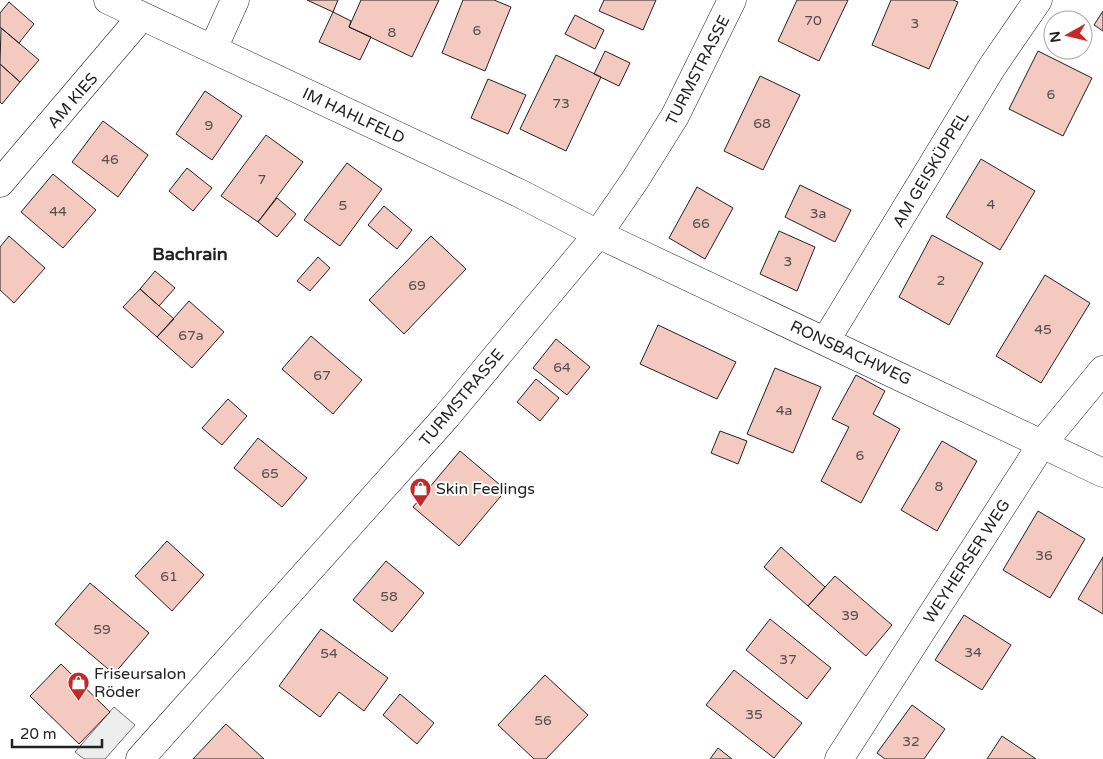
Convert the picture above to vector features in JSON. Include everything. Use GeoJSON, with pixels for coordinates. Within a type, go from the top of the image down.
{"type":"FeatureCollection","features":[{"type":"Feature","properties":{"kind":"street","name":"IM HAHLFELD"},"geometry":{"type":"LineString","coordinates":[[108,0],[512,189],[598,234]]}},
{"type":"Feature","properties":{"kind":"street"},"geometry":{"type":"LineString","coordinates":[[213,49],[235,0]]}},
{"type":"Feature","properties":{"kind":"street","name":"TURMSTRASSE"},"geometry":{"type":"LineString","coordinates":[[140,759],[446,417],[598,234],[675,116],[732,0]]}},
{"type":"Feature","properties":{"kind":"street","name":"AM GEISKÜPPEL"},"geometry":{"type":"LineString","coordinates":[[826,340],[992,67],[1038,0]]}},
{"type":"Feature","properties":{"kind":"street","name":"AM KIES"},"geometry":{"type":"LineString","coordinates":[[0,183],[142,16]]}},
{"type":"Feature","properties":{"kind":"street","name":"RONSBACHWEG"},"geometry":{"type":"LineString","coordinates":[[598,234],[826,340],[1103,473]]}},
{"type":"Feature","properties":{"kind":"street","name":"WEYHERSER WEG"},"geometry":{"type":"LineString","coordinates":[[839,759],[1042,444],[1103,370]]}},
{"type":"Feature","properties":{"kind":"shaded area"},"geometry":{"type":"Polygon","coordinates":[[[114,707],[135,725],[105,759],[84,759],[75,752],[114,707]]]}},
{"type":"Feature","properties":{"kind":"building"},"geometry":{"type":"Polygon","coordinates":[[[307,0],[338,0],[333,12],[307,0]]]}},
{"type":"Feature","properties":{"kind":"building"},"geometry":{"type":"Polygon","coordinates":[[[361,0],[439,0],[412,57],[349,27],[361,0]]]}},
{"type":"Feature","properties":{"kind":"building"},"geometry":{"type":"Polygon","coordinates":[[[463,0],[494,0],[511,7],[485,71],[442,53],[463,0]]]}},
{"type":"Feature","properties":{"kind":"building"},"geometry":{"type":"Polygon","coordinates":[[[604,0],[656,0],[643,30],[599,11],[604,0]]]}},
{"type":"Feature","properties":{"kind":"building"},"geometry":{"type":"Polygon","coordinates":[[[797,0],[848,0],[819,61],[778,41],[797,0]]]}},
{"type":"Feature","properties":{"kind":"building"},"geometry":{"type":"Polygon","coordinates":[[[891,0],[953,0],[958,2],[929,69],[872,45],[891,0]]]}},
{"type":"Feature","properties":{"kind":"building"},"geometry":{"type":"Polygon","coordinates":[[[9,2],[34,24],[19,43],[0,27],[0,13],[9,2]]]}},
{"type":"Feature","properties":{"kind":"building"},"geometry":{"type":"Polygon","coordinates":[[[1103,11],[1103,31],[1094,25],[1103,11]]]}},
{"type":"Feature","properties":{"kind":"building"},"geometry":{"type":"Polygon","coordinates":[[[333,12],[351,21],[349,27],[371,37],[360,60],[319,42],[333,12]]]}},
{"type":"Feature","properties":{"kind":"building"},"geometry":{"type":"Polygon","coordinates":[[[575,15],[604,30],[595,49],[565,34],[575,15]]]}},
{"type":"Feature","properties":{"kind":"building"},"geometry":{"type":"Polygon","coordinates":[[[1,28],[39,60],[20,82],[0,64],[1,28]]]}},
{"type":"Feature","properties":{"kind":"building"},"geometry":{"type":"Polygon","coordinates":[[[605,51],[630,63],[619,86],[594,74],[605,51]]]}},
{"type":"Feature","properties":{"kind":"building"},"geometry":{"type":"Polygon","coordinates":[[[1038,51],[1043,54],[1043,60],[1056,60],[1092,78],[1063,136],[1009,109],[1038,51]]]}},
{"type":"Feature","properties":{"kind":"building"},"geometry":{"type":"Polygon","coordinates":[[[556,55],[601,77],[566,151],[520,129],[556,55]]]}},
{"type":"Feature","properties":{"kind":"building"},"geometry":{"type":"Polygon","coordinates":[[[0,64],[20,82],[2,104],[0,102],[0,64]]]}},
{"type":"Feature","properties":{"kind":"building"},"geometry":{"type":"Polygon","coordinates":[[[760,76],[800,95],[763,170],[724,151],[760,76]]]}},
{"type":"Feature","properties":{"kind":"building"},"geometry":{"type":"Polygon","coordinates":[[[488,79],[526,95],[508,134],[471,118],[488,79]]]}},
{"type":"Feature","properties":{"kind":"building"},"geometry":{"type":"Polygon","coordinates":[[[205,91],[242,116],[212,160],[176,134],[205,91]]]}},
{"type":"Feature","properties":{"kind":"building"},"geometry":{"type":"Polygon","coordinates":[[[103,121],[148,155],[118,197],[72,162],[103,121]]]}},
{"type":"Feature","properties":{"kind":"building"},"geometry":{"type":"Polygon","coordinates":[[[266,135],[303,162],[258,222],[221,196],[266,135]]]}},
{"type":"Feature","properties":{"kind":"building"},"geometry":{"type":"Polygon","coordinates":[[[981,159],[1035,191],[1000,250],[946,217],[981,159]]]}},
{"type":"Feature","properties":{"kind":"building"},"geometry":{"type":"Polygon","coordinates":[[[347,163],[382,189],[340,246],[304,220],[347,163]]]}},
{"type":"Feature","properties":{"kind":"building"},"geometry":{"type":"Polygon","coordinates":[[[187,168],[212,188],[193,211],[169,191],[187,168]]]}},
{"type":"Feature","properties":{"kind":"building"},"geometry":{"type":"Polygon","coordinates":[[[53,174],[96,210],[63,248],[21,212],[53,174]]]}},
{"type":"Feature","properties":{"kind":"building"},"geometry":{"type":"Polygon","coordinates":[[[800,185],[851,210],[835,242],[785,217],[800,185]]]}},
{"type":"Feature","properties":{"kind":"building"},"geometry":{"type":"Polygon","coordinates":[[[697,187],[733,208],[705,259],[669,238],[697,187]]]}},
{"type":"Feature","properties":{"kind":"building"},"geometry":{"type":"Polygon","coordinates":[[[277,198],[296,214],[277,237],[258,222],[277,198]]]}},
{"type":"Feature","properties":{"kind":"building"},"geometry":{"type":"Polygon","coordinates":[[[384,206],[412,230],[397,249],[368,225],[384,206]]]}},
{"type":"Feature","properties":{"kind":"building"},"geometry":{"type":"Polygon","coordinates":[[[779,231],[815,247],[797,291],[760,274],[779,231]]]}},
{"type":"Feature","properties":{"kind":"building"},"geometry":{"type":"Polygon","coordinates":[[[932,235],[983,263],[949,325],[899,297],[932,235]]]}},
{"type":"Feature","properties":{"kind":"building"},"geometry":{"type":"Polygon","coordinates":[[[9,236],[45,268],[14,303],[0,290],[0,247],[9,236]]]}},
{"type":"Feature","properties":{"kind":"building"},"geometry":{"type":"Polygon","coordinates":[[[431,236],[466,269],[404,334],[369,300],[431,236]]]}},
{"type":"Feature","properties":{"kind":"building"},"geometry":{"type":"Polygon","coordinates":[[[318,257],[330,268],[310,291],[297,281],[318,257]]]}},
{"type":"Feature","properties":{"kind":"building"},"geometry":{"type":"Polygon","coordinates":[[[155,271],[175,288],[159,306],[140,289],[155,271]]]}},
{"type":"Feature","properties":{"kind":"building"},"geometry":{"type":"Polygon","coordinates":[[[1045,275],[1090,303],[1041,383],[996,356],[1045,275]]]}},
{"type":"Feature","properties":{"kind":"building"},"geometry":{"type":"Polygon","coordinates":[[[140,289],[174,319],[157,337],[123,307],[140,289]]]}},
{"type":"Feature","properties":{"kind":"building"},"geometry":{"type":"Polygon","coordinates":[[[189,301],[224,332],[192,368],[157,337],[189,301]]]}},
{"type":"Feature","properties":{"kind":"building"},"geometry":{"type":"Polygon","coordinates":[[[658,325],[736,362],[717,399],[640,364],[658,325]]]}},
{"type":"Feature","properties":{"kind":"building"},"geometry":{"type":"Polygon","coordinates":[[[311,336],[362,380],[333,414],[282,369],[311,336]]]}},
{"type":"Feature","properties":{"kind":"building"},"geometry":{"type":"Polygon","coordinates":[[[556,339],[590,367],[567,395],[533,368],[556,339]]]}},
{"type":"Feature","properties":{"kind":"building"},"geometry":{"type":"Polygon","coordinates":[[[775,368],[821,387],[793,453],[747,434],[775,368]]]}},
{"type":"Feature","properties":{"kind":"building"},"geometry":{"type":"Polygon","coordinates":[[[856,375],[885,391],[873,414],[900,429],[861,503],[821,481],[849,427],[832,419],[856,375]]]}},
{"type":"Feature","properties":{"kind":"building"},"geometry":{"type":"Polygon","coordinates":[[[536,379],[559,398],[540,421],[517,402],[536,379]]]}},
{"type":"Feature","properties":{"kind":"building"},"geometry":{"type":"Polygon","coordinates":[[[228,399],[247,416],[222,445],[202,428],[228,399]]]}},
{"type":"Feature","properties":{"kind":"building"},"geometry":{"type":"Polygon","coordinates":[[[720,431],[747,441],[738,464],[711,453],[720,431]]]}},
{"type":"Feature","properties":{"kind":"building"},"geometry":{"type":"Polygon","coordinates":[[[258,438],[307,478],[282,507],[234,468],[258,438]]]}},
{"type":"Feature","properties":{"kind":"building"},"geometry":{"type":"Polygon","coordinates":[[[942,441],[977,461],[937,531],[901,510],[942,441]]]}},
{"type":"Feature","properties":{"kind":"building"},"geometry":{"type":"Polygon","coordinates":[[[460,451],[506,490],[459,546],[413,507],[460,451]]]}},
{"type":"Feature","properties":{"kind":"building"},"geometry":{"type":"Polygon","coordinates":[[[1038,511],[1085,539],[1050,598],[1003,570],[1038,511]]]}},
{"type":"Feature","properties":{"kind":"building"},"geometry":{"type":"Polygon","coordinates":[[[167,541],[204,575],[172,611],[135,576],[167,541]]]}},
{"type":"Feature","properties":{"kind":"building"},"geometry":{"type":"Polygon","coordinates":[[[781,547],[825,587],[808,606],[764,567],[781,547]]]}},
{"type":"Feature","properties":{"kind":"building"},"geometry":{"type":"Polygon","coordinates":[[[1103,557],[1103,614],[1078,599],[1103,557]]]}},
{"type":"Feature","properties":{"kind":"building"},"geometry":{"type":"Polygon","coordinates":[[[386,561],[424,593],[392,632],[353,600],[386,561]]]}},
{"type":"Feature","properties":{"kind":"building"},"geometry":{"type":"Polygon","coordinates":[[[835,576],[892,625],[866,656],[808,606],[835,576]]]}},
{"type":"Feature","properties":{"kind":"building"},"geometry":{"type":"Polygon","coordinates":[[[90,583],[149,633],[114,674],[55,624],[90,583]]]}},
{"type":"Feature","properties":{"kind":"building"},"geometry":{"type":"Polygon","coordinates":[[[964,615],[1011,645],[982,690],[935,660],[964,615]]]}},
{"type":"Feature","properties":{"kind":"building"},"geometry":{"type":"Polygon","coordinates":[[[770,619],[831,668],[807,699],[746,650],[770,619]]]}},
{"type":"Feature","properties":{"kind":"building"},"geometry":{"type":"Polygon","coordinates":[[[321,629],[388,678],[364,711],[339,692],[320,717],[279,686],[321,629]]]}},
{"type":"Feature","properties":{"kind":"building"},"geometry":{"type":"Polygon","coordinates":[[[61,664],[110,712],[79,744],[30,696],[61,664]]]}},
{"type":"Feature","properties":{"kind":"building"},"geometry":{"type":"Polygon","coordinates":[[[734,670],[802,723],[774,758],[706,705],[734,670]]]}},
{"type":"Feature","properties":{"kind":"building"},"geometry":{"type":"Polygon","coordinates":[[[545,675],[588,715],[546,759],[534,759],[498,725],[545,675]]]}},
{"type":"Feature","properties":{"kind":"building"},"geometry":{"type":"Polygon","coordinates":[[[400,694],[434,723],[417,744],[383,715],[400,694]]]}},
{"type":"Feature","properties":{"kind":"building"},"geometry":{"type":"Polygon","coordinates":[[[912,705],[945,729],[924,759],[885,759],[877,753],[912,705]]]}},
{"type":"Feature","properties":{"kind":"building"},"geometry":{"type":"Polygon","coordinates":[[[226,724],[264,759],[193,759],[226,724]]]}},
{"type":"Feature","properties":{"kind":"building"},"geometry":{"type":"Polygon","coordinates":[[[1002,736],[1036,759],[987,759],[1002,736]]]}},
{"type":"Feature","properties":{"kind":"building"},"geometry":{"type":"Polygon","coordinates":[[[718,748],[732,759],[710,759],[718,748]]]}},
{"type":"Feature","properties":{"kind":"place","name":"Skin Feelings"},"geometry":{"type":"Point","coordinates":[420,507]}},
{"type":"Feature","properties":{"kind":"place","name":"Friseursalon Röder"},"geometry":{"type":"Point","coordinates":[78,701]}},
{"type":"Feature","properties":{"kind":"district","name":"Bachrain"},"geometry":{"type":"Point","coordinates":[190,254]}}]}
